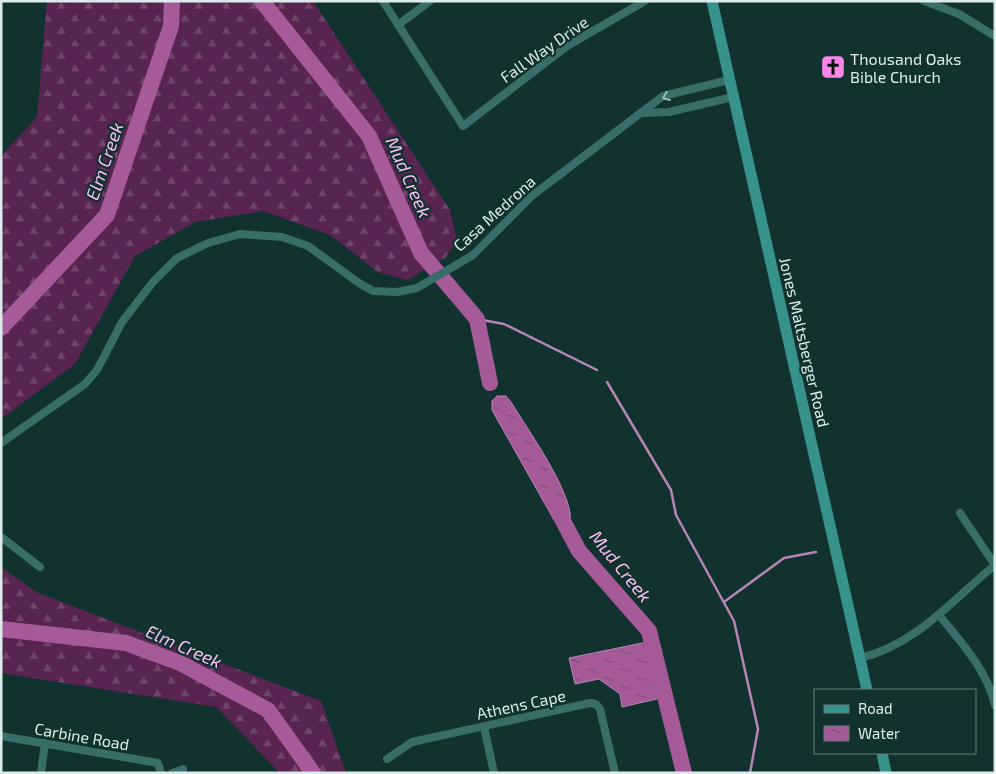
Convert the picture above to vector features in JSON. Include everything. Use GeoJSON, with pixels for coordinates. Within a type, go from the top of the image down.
{"type":"FeatureCollection","features":[{"type":"Feature","properties":{"kind":"main road","name":"Jones Maltsberger Road"},"geometry":{"type":"LineString","coordinates":[[712,1],[867,689]]}},
{"type":"Feature","properties":{"kind":"main road"},"geometry":{"type":"LineString","coordinates":[[882,754],[886,773]]}},
{"type":"Feature","properties":{"kind":"street"},"geometry":{"type":"LineString","coordinates":[[383,1],[398,25],[430,1]]}},
{"type":"Feature","properties":{"kind":"street","name":"Fall Way Drive"},"geometry":{"type":"LineString","coordinates":[[398,25],[463,126],[567,46],[645,1]]}},
{"type":"Feature","properties":{"kind":"street"},"geometry":{"type":"LineString","coordinates":[[924,1],[959,14],[995,36]]}},
{"type":"Feature","properties":{"kind":"street","name":"Casa Medrona"},"geometry":{"type":"LineString","coordinates":[[1,443],[85,384],[97,370],[122,322],[153,282],[177,258],[208,243],[240,234],[282,237],[308,246],[359,283],[373,290],[397,292],[417,288],[473,255],[532,195],[663,96],[729,80]]}},
{"type":"Feature","properties":{"kind":"street"},"geometry":{"type":"LineString","coordinates":[[693,89],[697,106]]}},
{"type":"Feature","properties":{"kind":"street"},"geometry":{"type":"LineString","coordinates":[[644,112],[669,112],[733,97]]}},
{"type":"Feature","properties":{"kind":"street"},"geometry":{"type":"LineString","coordinates":[[860,658],[887,650],[939,615],[995,565],[960,513]]}},
{"type":"Feature","properties":{"kind":"street"},"geometry":{"type":"LineString","coordinates":[[1,537],[40,567]]}},
{"type":"Feature","properties":{"kind":"street"},"geometry":{"type":"LineString","coordinates":[[939,615],[967,648],[989,689],[995,705]]}},
{"type":"Feature","properties":{"kind":"street","name":"Athens Cape"},"geometry":{"type":"LineString","coordinates":[[387,759],[412,742],[590,703],[596,704],[600,709],[615,773]]}},
{"type":"Feature","properties":{"kind":"street"},"geometry":{"type":"LineString","coordinates":[[484,727],[494,773]]}},
{"type":"Feature","properties":{"kind":"street","name":"Carbine Road"},"geometry":{"type":"LineString","coordinates":[[1,736],[45,742],[158,764],[161,773]]}},
{"type":"Feature","properties":{"kind":"street"},"geometry":{"type":"LineString","coordinates":[[41,773],[45,742]]}},
{"type":"Feature","properties":{"kind":"street"},"geometry":{"type":"LineString","coordinates":[[172,773],[183,769]]}},
{"type":"Feature","properties":{"kind":"green space"},"geometry":{"type":"Polygon","coordinates":[[[47,1],[313,1],[450,210],[457,241],[445,258],[407,280],[378,272],[330,235],[263,211],[195,222],[135,256],[75,364],[1,419],[1,156],[37,117],[47,1]]]}},
{"type":"Feature","properties":{"kind":"green space"},"geometry":{"type":"Polygon","coordinates":[[[1,567],[38,593],[321,701],[346,773],[280,773],[216,707],[1,673],[1,567]]]}},
{"type":"Feature","properties":{"kind":"water"},"geometry":{"type":"Polygon","coordinates":[[[497,396],[506,396],[538,444],[565,497],[570,511],[570,523],[562,527],[554,520],[492,410],[492,401],[497,396]]]}},
{"type":"Feature","properties":{"kind":"water"},"geometry":{"type":"Polygon","coordinates":[[[647,642],[661,698],[622,707],[620,694],[599,679],[575,684],[569,658],[647,642]]]}},
{"type":"Feature","properties":{"kind":"waterway","name":"Elm Creek"},"geometry":{"type":"LineString","coordinates":[[1,328],[107,215],[171,26],[172,1]]}},
{"type":"Feature","properties":{"kind":"waterway","name":"Mud Creek"},"geometry":{"type":"LineString","coordinates":[[262,1],[369,136],[421,253],[477,319],[490,383]]}},
{"type":"Feature","properties":{"kind":"waterway"},"geometry":{"type":"LineString","coordinates":[[477,319],[504,324],[597,370]]}},
{"type":"Feature","properties":{"kind":"waterway"},"geometry":{"type":"LineString","coordinates":[[607,382],[671,490],[676,515],[734,621],[758,729],[750,773]]}},
{"type":"Feature","properties":{"kind":"waterway","name":"Mud Creek"},"geometry":{"type":"LineString","coordinates":[[555,506],[579,551],[649,631],[684,773]]}},
{"type":"Feature","properties":{"kind":"waterway"},"geometry":{"type":"LineString","coordinates":[[724,602],[784,558],[816,552]]}},
{"type":"Feature","properties":{"kind":"waterway","name":"Elm Creek"},"geometry":{"type":"LineString","coordinates":[[1,629],[126,643],[180,663],[268,710],[313,773]]}},
{"type":"Feature","properties":{"kind":"place","name":"Thousand Oaks Bible Church"},"geometry":{"type":"Point","coordinates":[833,67]}}]}
